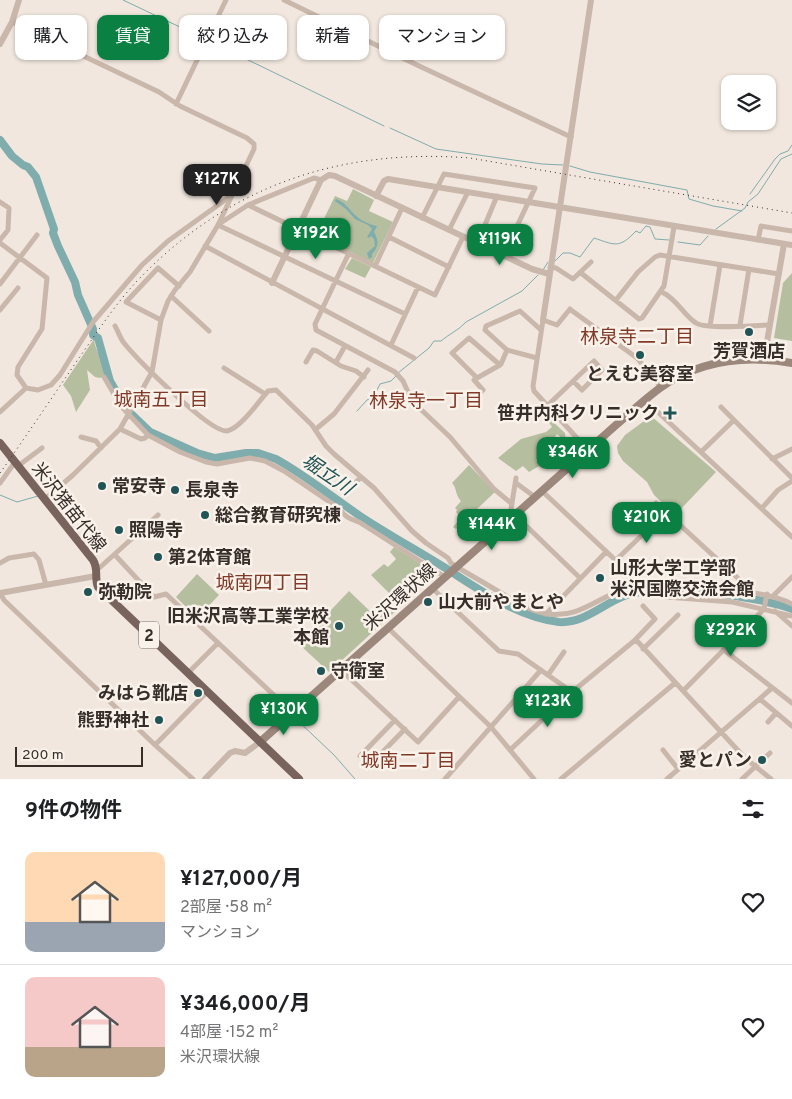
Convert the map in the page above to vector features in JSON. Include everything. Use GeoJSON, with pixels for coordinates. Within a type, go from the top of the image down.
{"type":"FeatureCollection","features":[{"type":"Feature","properties":{"kind":"main road","name":"米沢環状線"},"geometry":{"type":"LineString","coordinates":[[260,742],[644,400],[661,387],[680,376],[707,365],[735,360],[764,359],[792,363]]}},
{"type":"Feature","properties":{"kind":"main road","name":"米沢猪苗代線"},"geometry":{"type":"LineString","coordinates":[[0,443],[93,560],[97,573],[96,583],[98,587],[299,779]]}},
{"type":"Feature","properties":{"kind":"street"},"geometry":{"type":"LineString","coordinates":[[0,44],[12,22],[19,0]]}},
{"type":"Feature","properties":{"kind":"street"},"geometry":{"type":"LineString","coordinates":[[176,104],[226,0]]}},
{"type":"Feature","properties":{"kind":"street"},"geometry":{"type":"LineString","coordinates":[[284,0],[571,137]]}},
{"type":"Feature","properties":{"kind":"street"},"geometry":{"type":"LineString","coordinates":[[588,450],[557,420],[532,386],[591,0]]}},
{"type":"Feature","properties":{"kind":"street"},"geometry":{"type":"LineString","coordinates":[[12,22],[159,92],[176,104],[247,138],[254,144],[252,154],[218,225],[190,272],[171,296],[161,320],[152,372],[132,408],[120,428],[45,500]]}},
{"type":"Feature","properties":{"kind":"street"},"geometry":{"type":"LineString","coordinates":[[422,218],[444,174],[535,188],[503,256]]}},
{"type":"Feature","properties":{"kind":"street"},"geometry":{"type":"LineString","coordinates":[[272,283],[321,180],[329,175],[335,176],[532,270],[550,271],[556,268],[572,280],[591,262]]}},
{"type":"Feature","properties":{"kind":"street"},"geometry":{"type":"LineString","coordinates":[[218,225],[248,205],[314,178],[321,180]]}},
{"type":"Feature","properties":{"kind":"street"},"geometry":{"type":"LineString","coordinates":[[376,196],[384,181],[388,179],[792,245]]}},
{"type":"Feature","properties":{"kind":"street"},"geometry":{"type":"LineString","coordinates":[[449,230],[468,192]]}},
{"type":"Feature","properties":{"kind":"street"},"geometry":{"type":"LineString","coordinates":[[0,202],[9,208],[8,230],[0,242],[47,278],[42,329],[18,368],[17,375],[26,388],[38,390],[51,385],[93,322],[155,252],[195,220],[232,195]]}},
{"type":"Feature","properties":{"kind":"street"},"geometry":{"type":"LineString","coordinates":[[477,244],[497,196]]}},
{"type":"Feature","properties":{"kind":"street"},"geometry":{"type":"LineString","coordinates":[[248,205],[435,295],[462,237]]}},
{"type":"Feature","properties":{"kind":"street"},"geometry":{"type":"LineString","coordinates":[[375,266],[402,208]]}},
{"type":"Feature","properties":{"kind":"street"},"geometry":{"type":"LineString","coordinates":[[218,225],[405,314]]}},
{"type":"Feature","properties":{"kind":"street"},"geometry":{"type":"LineString","coordinates":[[758,240],[761,226],[792,231]]}},
{"type":"Feature","properties":{"kind":"street"},"geometry":{"type":"LineString","coordinates":[[580,272],[639,319],[642,318],[662,292],[670,257],[674,227]]}},
{"type":"Feature","properties":{"kind":"street"},"geometry":{"type":"LineString","coordinates":[[0,284],[37,235]]}},
{"type":"Feature","properties":{"kind":"street"},"geometry":{"type":"LineString","coordinates":[[389,237],[449,267]]}},
{"type":"Feature","properties":{"kind":"street"},"geometry":{"type":"LineString","coordinates":[[764,359],[784,244]]}},
{"type":"Feature","properties":{"kind":"street"},"geometry":{"type":"LineString","coordinates":[[205,246],[414,358]]}},
{"type":"Feature","properties":{"kind":"street"},"geometry":{"type":"LineString","coordinates":[[349,254],[314,324],[316,330],[395,372],[403,382],[412,401],[450,437],[494,489],[512,504]]}},
{"type":"Feature","properties":{"kind":"street"},"geometry":{"type":"LineString","coordinates":[[616,300],[638,272],[660,255],[779,274]]}},
{"type":"Feature","properties":{"kind":"street"},"geometry":{"type":"LineString","coordinates":[[710,326],[720,265]]}},
{"type":"Feature","properties":{"kind":"street"},"geometry":{"type":"LineString","coordinates":[[161,320],[126,302],[158,268],[178,286]]}},
{"type":"Feature","properties":{"kind":"street"},"geometry":{"type":"LineString","coordinates":[[740,325],[749,269]]}},
{"type":"Feature","properties":{"kind":"street"},"geometry":{"type":"LineString","coordinates":[[391,345],[418,287]]}},
{"type":"Feature","properties":{"kind":"street"},"geometry":{"type":"LineString","coordinates":[[0,310],[18,288]]}},
{"type":"Feature","properties":{"kind":"street"},"geometry":{"type":"LineString","coordinates":[[662,292],[670,296],[696,323],[722,327],[770,325]]}},
{"type":"Feature","properties":{"kind":"street"},"geometry":{"type":"LineString","coordinates":[[171,296],[209,331]]}},
{"type":"Feature","properties":{"kind":"street"},"geometry":{"type":"LineString","coordinates":[[543,320],[557,325],[570,309],[637,358],[661,387]]}},
{"type":"Feature","properties":{"kind":"street"},"geometry":{"type":"LineString","coordinates":[[537,358],[507,350],[485,330],[486,326],[520,311],[541,330]]}},
{"type":"Feature","properties":{"kind":"street"},"geometry":{"type":"LineString","coordinates":[[115,326],[123,342],[152,372],[187,406],[220,430],[230,430],[237,426],[265,394],[270,390],[276,390],[316,430],[326,446],[374,488],[412,531],[448,558],[456,568],[517,603],[546,614],[570,614],[618,592],[643,586],[708,588],[754,593],[773,596],[792,604]]}},
{"type":"Feature","properties":{"kind":"street"},"geometry":{"type":"LineString","coordinates":[[479,394],[483,390],[474,380],[476,378],[452,353],[469,338],[500,365]]}},
{"type":"Feature","properties":{"kind":"street"},"geometry":{"type":"LineString","coordinates":[[336,362],[345,346]]}},
{"type":"Feature","properties":{"kind":"street"},"geometry":{"type":"LineString","coordinates":[[306,362],[313,350],[317,350],[364,377]]}},
{"type":"Feature","properties":{"kind":"street"},"geometry":{"type":"LineString","coordinates":[[476,378],[500,365],[507,350]]}},
{"type":"Feature","properties":{"kind":"street"},"geometry":{"type":"LineString","coordinates":[[547,406],[573,381],[594,361],[602,370],[582,390],[573,381]]}},
{"type":"Feature","properties":{"kind":"street"},"geometry":{"type":"LineString","coordinates":[[224,368],[265,394]]}},
{"type":"Feature","properties":{"kind":"street"},"geometry":{"type":"LineString","coordinates":[[316,430],[334,414],[368,370]]}},
{"type":"Feature","properties":{"kind":"street"},"geometry":{"type":"LineString","coordinates":[[104,377],[113,395],[148,435],[180,452],[206,462],[217,464],[250,458],[274,465],[333,504],[349,518],[359,522],[446,576]]}},
{"type":"Feature","properties":{"kind":"street"},"geometry":{"type":"LineString","coordinates":[[0,412],[26,388]]}},
{"type":"Feature","properties":{"kind":"street"},"geometry":{"type":"LineString","coordinates":[[644,400],[792,537]]}},
{"type":"Feature","properties":{"kind":"street"},"geometry":{"type":"LineString","coordinates":[[721,407],[792,479],[778,490],[762,508]]}},
{"type":"Feature","properties":{"kind":"street"},"geometry":{"type":"LineString","coordinates":[[701,452],[734,420]]}},
{"type":"Feature","properties":{"kind":"street"},"geometry":{"type":"LineString","coordinates":[[120,428],[141,439],[148,435]]}},
{"type":"Feature","properties":{"kind":"street"},"geometry":{"type":"LineString","coordinates":[[81,437],[96,441],[101,448]]}},
{"type":"Feature","properties":{"kind":"street"},"geometry":{"type":"LineString","coordinates":[[0,482],[16,464],[42,448]]}},
{"type":"Feature","properties":{"kind":"street"},"geometry":{"type":"LineString","coordinates":[[772,459],[792,449]]}},
{"type":"Feature","properties":{"kind":"street"},"geometry":{"type":"LineString","coordinates":[[344,494],[361,477]]}},
{"type":"Feature","properties":{"kind":"street"},"geometry":{"type":"LineString","coordinates":[[506,524],[516,481],[535,497]]}},
{"type":"Feature","properties":{"kind":"street"},"geometry":{"type":"LineString","coordinates":[[542,491],[643,586]]}},
{"type":"Feature","properties":{"kind":"street"},"geometry":{"type":"LineString","coordinates":[[656,503],[754,593]]}},
{"type":"Feature","properties":{"kind":"street"},"geometry":{"type":"LineString","coordinates":[[615,561],[666,512]]}},
{"type":"Feature","properties":{"kind":"street"},"geometry":{"type":"LineString","coordinates":[[158,515],[97,573],[0,593],[4,600],[154,745],[193,779]]}},
{"type":"Feature","properties":{"kind":"street"},"geometry":{"type":"LineString","coordinates":[[515,515],[580,578]]}},
{"type":"Feature","properties":{"kind":"street"},"geometry":{"type":"LineString","coordinates":[[546,614],[606,552]]}},
{"type":"Feature","properties":{"kind":"street"},"geometry":{"type":"LineString","coordinates":[[0,563],[9,558],[34,554],[39,560],[46,584]]}},
{"type":"Feature","properties":{"kind":"street"},"geometry":{"type":"LineString","coordinates":[[115,555],[154,597],[166,594],[293,713]]}},
{"type":"Feature","properties":{"kind":"street"},"geometry":{"type":"LineString","coordinates":[[773,596],[792,577]]}},
{"type":"Feature","properties":{"kind":"street"},"geometry":{"type":"LineString","coordinates":[[432,588],[499,651],[518,654],[572,692]]}},
{"type":"Feature","properties":{"kind":"street"},"geometry":{"type":"LineString","coordinates":[[684,691],[765,608],[767,596]]}},
{"type":"Feature","properties":{"kind":"street"},"geometry":{"type":"LineString","coordinates":[[666,597],[732,602],[765,608],[792,616]]}},
{"type":"Feature","properties":{"kind":"street"},"geometry":{"type":"LineString","coordinates":[[510,750],[572,692],[634,641],[655,619],[643,606]]}},
{"type":"Feature","properties":{"kind":"street"},"geometry":{"type":"LineString","coordinates":[[775,611],[792,626]]}},
{"type":"Feature","properties":{"kind":"street"},"geometry":{"type":"LineString","coordinates":[[643,649],[678,615]]}},
{"type":"Feature","properties":{"kind":"street"},"geometry":{"type":"LineString","coordinates":[[388,628],[491,727],[534,779]]}},
{"type":"Feature","properties":{"kind":"street"},"geometry":{"type":"LineString","coordinates":[[634,641],[638,642],[721,732],[756,767],[771,779]]}},
{"type":"Feature","properties":{"kind":"street"},"geometry":{"type":"LineString","coordinates":[[188,673],[218,643]]}},
{"type":"Feature","properties":{"kind":"street"},"geometry":{"type":"LineString","coordinates":[[724,650],[792,703]]}},
{"type":"Feature","properties":{"kind":"street"},"geometry":{"type":"LineString","coordinates":[[548,675],[564,652]]}},
{"type":"Feature","properties":{"kind":"street"},"geometry":{"type":"LineString","coordinates":[[341,670],[418,742],[458,697]]}},
{"type":"Feature","properties":{"kind":"street"},"geometry":{"type":"LineString","coordinates":[[445,779],[541,670]]}},
{"type":"Feature","properties":{"kind":"street"},"geometry":{"type":"LineString","coordinates":[[562,779],[675,683]]}},
{"type":"Feature","properties":{"kind":"street"},"geometry":{"type":"LineString","coordinates":[[667,779],[772,688]]}},
{"type":"Feature","properties":{"kind":"street"},"geometry":{"type":"LineString","coordinates":[[154,745],[208,692]]}},
{"type":"Feature","properties":{"kind":"street"},"geometry":{"type":"LineString","coordinates":[[760,698],[792,726]]}},
{"type":"Feature","properties":{"kind":"street"},"geometry":{"type":"LineString","coordinates":[[768,722],[776,713]]}},
{"type":"Feature","properties":{"kind":"street"},"geometry":{"type":"LineString","coordinates":[[360,756],[395,720]]}},
{"type":"Feature","properties":{"kind":"street"},"geometry":{"type":"LineString","coordinates":[[372,763],[405,729]]}},
{"type":"Feature","properties":{"kind":"street"},"geometry":{"type":"LineString","coordinates":[[205,779],[230,753],[235,751],[246,753],[260,742]]}},
{"type":"Feature","properties":{"kind":"street"},"geometry":{"type":"LineString","coordinates":[[663,750],[678,769]]}},
{"type":"Feature","properties":{"kind":"street"},"geometry":{"type":"LineString","coordinates":[[742,779],[770,753]]}},
{"type":"Feature","properties":{"kind":"green space"},"geometry":{"type":"Polygon","coordinates":[[[353,189],[374,200],[369,211],[393,222],[373,263],[316,235],[335,196],[347,201],[353,189]]]}},
{"type":"Feature","properties":{"kind":"green space"},"geometry":{"type":"Polygon","coordinates":[[[352,258],[371,267],[365,278],[345,269],[352,258]]]}},
{"type":"Feature","properties":{"kind":"green space"},"geometry":{"type":"Polygon","coordinates":[[[792,273],[792,341],[774,338],[783,283],[792,273]]]}},
{"type":"Feature","properties":{"kind":"green space"},"geometry":{"type":"Polygon","coordinates":[[[94,339],[104,376],[100,378],[95,377],[87,370],[90,390],[76,412],[71,396],[63,385],[94,339]]]}},
{"type":"Feature","properties":{"kind":"green space"},"geometry":{"type":"Polygon","coordinates":[[[651,416],[716,472],[679,511],[672,512],[654,495],[647,482],[623,461],[618,453],[617,446],[625,435],[651,416]]]}},
{"type":"Feature","properties":{"kind":"green space"},"geometry":{"type":"Polygon","coordinates":[[[551,420],[565,433],[566,445],[562,445],[564,440],[557,434],[550,445],[555,451],[552,455],[546,450],[536,460],[541,465],[529,472],[523,466],[516,471],[498,458],[521,439],[546,432],[552,427],[548,421],[551,420]]]}},
{"type":"Feature","properties":{"kind":"green space"},"geometry":{"type":"Polygon","coordinates":[[[469,465],[495,492],[456,529],[453,527],[461,518],[455,508],[461,501],[452,483],[469,465]]]}},
{"type":"Feature","properties":{"kind":"green space"},"geometry":{"type":"Polygon","coordinates":[[[394,547],[427,568],[392,596],[371,575],[384,564],[388,567],[396,559],[390,552],[394,547]]]}},
{"type":"Feature","properties":{"kind":"green space"},"geometry":{"type":"Polygon","coordinates":[[[197,574],[219,595],[201,614],[197,610],[193,614],[176,597],[197,574]]]}},
{"type":"Feature","properties":{"kind":"green space"},"geometry":{"type":"Polygon","coordinates":[[[349,591],[375,616],[386,606],[392,606],[397,610],[329,672],[299,644],[349,591]]]}},
{"type":"Feature","properties":{"kind":"water"},"geometry":{"type":"Polygon","coordinates":[[[336,199],[360,219],[377,226],[374,232],[377,238],[377,246],[372,257],[369,259],[367,253],[375,246],[374,239],[371,236],[367,237],[372,229],[355,219],[335,201],[336,199]]]}},
{"type":"Feature","properties":{"kind":"waterway"},"geometry":{"type":"LineString","coordinates":[[123,0],[179,27]]}},
{"type":"Feature","properties":{"kind":"waterway"},"geometry":{"type":"LineString","coordinates":[[248,60],[384,126]]}},
{"type":"Feature","properties":{"kind":"waterway"},"geometry":{"type":"LineString","coordinates":[[390,128],[436,149],[542,164],[563,165]]}},
{"type":"Feature","properties":{"kind":"waterway","name":"堀立川"},"geometry":{"type":"LineString","coordinates":[[0,140],[12,156],[28,167],[36,177],[58,246],[75,282],[78,295],[93,329],[93,335],[98,338],[110,381],[127,410],[150,432],[197,453],[215,458],[258,453],[276,459],[371,523],[500,602],[529,615],[559,622],[568,622],[585,617],[624,596],[640,592],[660,591],[683,591],[733,596],[792,609]]}},
{"type":"Feature","properties":{"kind":"waterway"},"geometry":{"type":"LineString","coordinates":[[750,194],[775,159],[780,154],[788,151],[792,145]]}},
{"type":"Feature","properties":{"kind":"waterway"},"geometry":{"type":"LineString","coordinates":[[716,229],[745,208],[748,202],[758,194],[781,159],[792,154]]}},
{"type":"Feature","properties":{"kind":"waterway"},"geometry":{"type":"LineString","coordinates":[[570,166],[590,172],[687,190],[689,199],[713,206],[742,211]]}},
{"type":"Feature","properties":{"kind":"waterway"},"geometry":{"type":"LineString","coordinates":[[555,261],[563,253],[570,253],[580,257],[594,238],[612,244],[621,243],[636,231],[640,233],[646,226],[650,227],[655,239],[669,240]]}},
{"type":"Feature","properties":{"kind":"waterway"},"geometry":{"type":"LineString","coordinates":[[678,242],[700,245],[708,236]]}},
{"type":"Feature","properties":{"kind":"waterway"},"geometry":{"type":"LineString","coordinates":[[543,270],[548,262]]}},
{"type":"Feature","properties":{"kind":"waterway"},"geometry":{"type":"LineString","coordinates":[[398,373],[429,348],[434,341],[441,341],[466,322],[522,291],[538,275]]}},
{"type":"Feature","properties":{"kind":"waterway"},"geometry":{"type":"LineString","coordinates":[[357,411],[367,400],[374,396],[380,384],[391,381],[396,376]]}},
{"type":"Feature","properties":{"kind":"waterway"},"geometry":{"type":"LineString","coordinates":[[0,495],[17,502],[38,496]]}},
{"type":"Feature","properties":{"kind":"waterway"},"geometry":{"type":"LineString","coordinates":[[296,719],[334,755],[355,779]]}},
{"type":"Feature","properties":{"kind":"railway"},"geometry":{"type":"LineString","coordinates":[[0,473],[107,318],[138,280],[173,247],[210,219],[249,197],[290,180],[332,167],[377,159],[422,156],[470,158],[792,213]]}},
{"type":"Feature","properties":{"kind":"place","name":"芳賀酒店"},"geometry":{"type":"Point","coordinates":[749,332]}},
{"type":"Feature","properties":{"kind":"place","name":"とえむ美容室"},"geometry":{"type":"Point","coordinates":[640,355]}},
{"type":"Feature","properties":{"kind":"place","name":"笹井内科クリニック"},"geometry":{"type":"Point","coordinates":[670,413]}},
{"type":"Feature","properties":{"kind":"place","name":"常安寺"},"geometry":{"type":"Point","coordinates":[102,486]}},
{"type":"Feature","properties":{"kind":"place","name":"長泉寺"},"geometry":{"type":"Point","coordinates":[175,490]}},
{"type":"Feature","properties":{"kind":"place","name":"総合教育研究棟"},"geometry":{"type":"Point","coordinates":[205,515]}},
{"type":"Feature","properties":{"kind":"place","name":"照陽寺"},"geometry":{"type":"Point","coordinates":[119,530]}},
{"type":"Feature","properties":{"kind":"place","name":"第2体育館"},"geometry":{"type":"Point","coordinates":[158,557]}},
{"type":"Feature","properties":{"kind":"place","name":"山形大学工学部 米沢国際交流会館"},"geometry":{"type":"Point","coordinates":[600,578]}},
{"type":"Feature","properties":{"kind":"place","name":"弥勒院"},"geometry":{"type":"Point","coordinates":[88,592]}},
{"type":"Feature","properties":{"kind":"place","name":"山大前やまとや"},"geometry":{"type":"Point","coordinates":[428,602]}},
{"type":"Feature","properties":{"kind":"place","name":"旧米沢高等工業学校 本館"},"geometry":{"type":"Point","coordinates":[339,626]}},
{"type":"Feature","properties":{"kind":"place","name":"守衛室"},"geometry":{"type":"Point","coordinates":[321,671]}},
{"type":"Feature","properties":{"kind":"place","name":"みはら靴店"},"geometry":{"type":"Point","coordinates":[198,693]}},
{"type":"Feature","properties":{"kind":"place","name":"熊野神社"},"geometry":{"type":"Point","coordinates":[159,720]}},
{"type":"Feature","properties":{"kind":"place","name":"愛とパン"},"geometry":{"type":"Point","coordinates":[762,760]}},
{"type":"Feature","properties":{"kind":"district","name":"林泉寺二丁目"},"geometry":{"type":"Point","coordinates":[637,336]}},
{"type":"Feature","properties":{"kind":"district","name":"城南五丁目"},"geometry":{"type":"Point","coordinates":[161,399]}},
{"type":"Feature","properties":{"kind":"district","name":"林泉寺一丁目"},"geometry":{"type":"Point","coordinates":[426,400]}},
{"type":"Feature","properties":{"kind":"district","name":"城南四丁目"},"geometry":{"type":"Point","coordinates":[263,582]}},
{"type":"Feature","properties":{"kind":"district","name":"城南二丁目"},"geometry":{"type":"Point","coordinates":[408,760]}}]}
